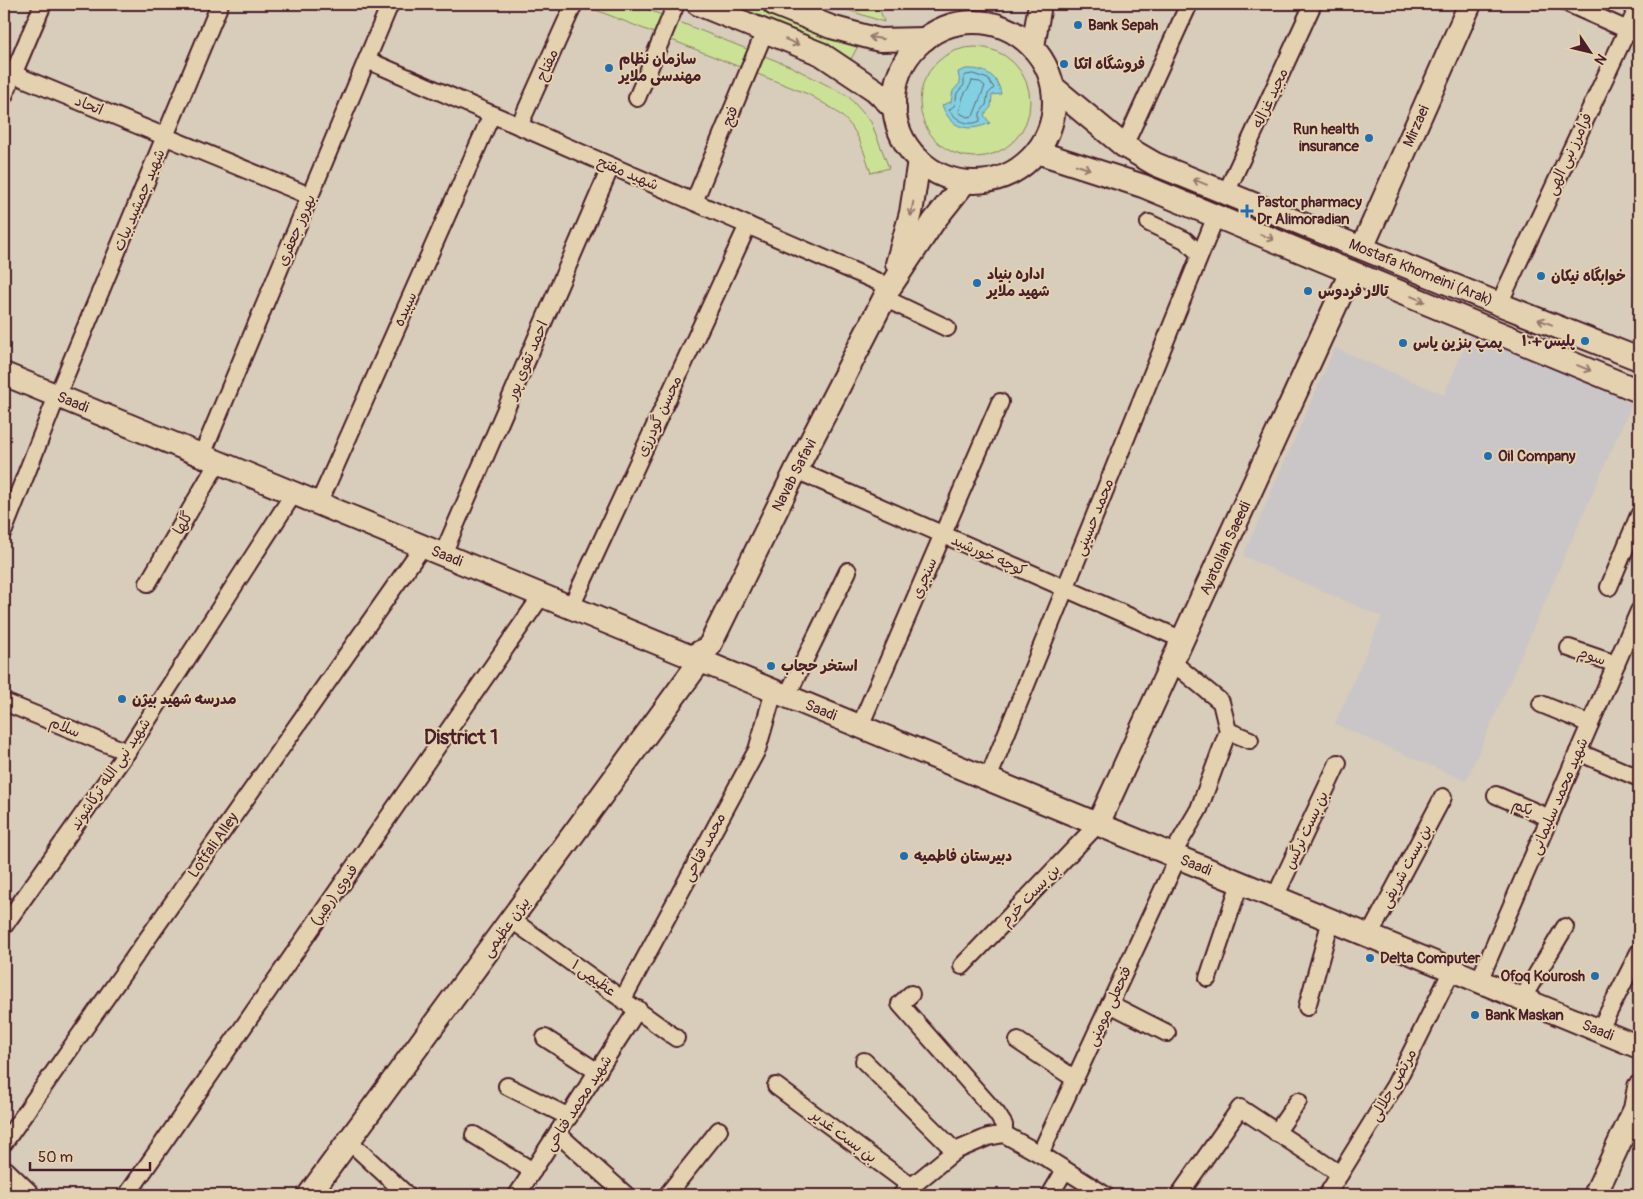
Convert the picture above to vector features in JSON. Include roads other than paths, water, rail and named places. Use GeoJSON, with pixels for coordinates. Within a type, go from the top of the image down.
{"type":"FeatureCollection","features":[{"type":"Feature","properties":{"kind":"main road"},"geometry":{"type":"LineString","coordinates":[[698,4],[821,54],[875,90],[894,110]]}},
{"type":"Feature","properties":{"kind":"main road"},"geometry":{"type":"LineString","coordinates":[[774,4],[812,11],[831,27],[879,40],[925,39]]}},
{"type":"Feature","properties":{"kind":"main road"},"geometry":{"type":"LineString","coordinates":[[962,23],[981,4]]}},
{"type":"Feature","properties":{"kind":"main road"},"geometry":{"type":"LineString","coordinates":[[1033,47],[1040,4]]}},
{"type":"Feature","properties":{"kind":"main road","name":"Mirzaei"},"geometry":{"type":"LineString","coordinates":[[1362,248],[1470,4]]}},
{"type":"Feature","properties":{"kind":"main road"},"geometry":{"type":"LineString","coordinates":[[962,23],[988,23],[1012,31],[1033,47],[1046,66],[1053,87],[1052,121],[1046,137],[1037,152],[1022,166],[1005,176],[985,181],[965,182],[940,175],[920,160],[907,146],[898,128],[894,110],[895,94],[901,71],[913,50],[925,39],[942,29],[962,23]]}},
{"type":"Feature","properties":{"kind":"main road","name":"Mostafa Khomeini (Arak)"},"geometry":{"type":"LineString","coordinates":[[1053,87],[1124,146],[1155,164],[1639,359]]}},
{"type":"Feature","properties":{"kind":"main road","name":"Mostafa Khomeini (Arak)"},"geometry":{"type":"LineString","coordinates":[[1037,152],[1143,186],[1639,391]]}},
{"type":"Feature","properties":{"kind":"main road"},"geometry":{"type":"LineString","coordinates":[[887,292],[911,214],[920,160]]}},
{"type":"Feature","properties":{"kind":"main road"},"geometry":{"type":"LineString","coordinates":[[887,292],[934,221],[965,182]]}},
{"type":"Feature","properties":{"kind":"main road","name":"Ayatollah Saeedi"},"geometry":{"type":"LineString","coordinates":[[1098,824],[1351,272]]}},
{"type":"Feature","properties":{"kind":"main road","name":"Navab Safavi"},"geometry":{"type":"LineString","coordinates":[[691,657],[710,648],[796,470],[887,292]]}},
{"type":"Feature","properties":{"kind":"main road","name":"Saadi"},"geometry":{"type":"LineString","coordinates":[[4,374],[1639,1047]]}},
{"type":"Feature","properties":{"kind":"main road","name":"بیژن عظیمی"},"geometry":{"type":"LineString","coordinates":[[309,1195],[695,668],[691,657]]}},
{"type":"Feature","properties":{"kind":"main road"},"geometry":{"type":"LineString","coordinates":[[1595,1195],[1635,1109],[1639,1087]]}},
{"type":"Feature","properties":{"kind":"main road"},"geometry":{"type":"LineString","coordinates":[[4,1172],[28,1195]]}},
{"type":"Feature","properties":{"kind":"street"},"geometry":{"type":"LineString","coordinates":[[4,95],[43,4]]}},
{"type":"Feature","properties":{"kind":"street","name":"شهید جمشید بیات"},"geometry":{"type":"LineString","coordinates":[[4,530],[57,396],[220,4]]}},
{"type":"Feature","properties":{"kind":"street","name":"بهروز جعفری"},"geometry":{"type":"LineString","coordinates":[[210,459],[310,196],[390,4]]}},
{"type":"Feature","properties":{"kind":"street","name":"مفتاح"},"geometry":{"type":"LineString","coordinates":[[519,126],[574,4]]}},
{"type":"Feature","properties":{"kind":"street"},"geometry":{"type":"LineString","coordinates":[[637,98],[676,4]]}},
{"type":"Feature","properties":{"kind":"street"},"geometry":{"type":"LineString","coordinates":[[1124,146],[1189,4]]}},
{"type":"Feature","properties":{"kind":"street","name":"مجید غزاله"},"geometry":{"type":"LineString","coordinates":[[1226,193],[1313,4]]}},
{"type":"Feature","properties":{"kind":"street"},"geometry":{"type":"LineString","coordinates":[[1569,4],[1633,32]]}},
{"type":"Feature","properties":{"kind":"street","name":"فرامرز نبی الهی"},"geometry":{"type":"LineString","coordinates":[[1499,304],[1633,32],[1639,5]]}},
{"type":"Feature","properties":{"kind":"street","name":"فتح"},"geometry":{"type":"LineString","coordinates":[[694,202],[765,31]]}},
{"type":"Feature","properties":{"kind":"street","name":"شهید مفتح"},"geometry":{"type":"LineString","coordinates":[[367,60],[748,225],[887,292],[947,328]]}},
{"type":"Feature","properties":{"kind":"street","name":"اتحاد"},"geometry":{"type":"LineString","coordinates":[[13,74],[310,196]]}},
{"type":"Feature","properties":{"kind":"street","name":"سپیده"},"geometry":{"type":"LineString","coordinates":[[319,503],[492,114]]}},
{"type":"Feature","properties":{"kind":"street","name":"احمد تقوی پور"},"geometry":{"type":"LineString","coordinates":[[433,550],[611,166]]}},
{"type":"Feature","properties":{"kind":"street","name":"محمد حسینی"},"geometry":{"type":"LineString","coordinates":[[988,779],[1216,216]]}},
{"type":"Feature","properties":{"kind":"street"},"geometry":{"type":"LineString","coordinates":[[1148,223],[1185,240],[1200,254]]}},
{"type":"Feature","properties":{"kind":"street","name":"محسن گودرزی"},"geometry":{"type":"LineString","coordinates":[[571,607],[748,225]]}},
{"type":"Feature","properties":{"kind":"street","name":"سنجری"},"geometry":{"type":"LineString","coordinates":[[860,726],[1000,402]]}},
{"type":"Feature","properties":{"kind":"street","name":"گلها"},"geometry":{"type":"LineString","coordinates":[[148,583],[210,459]]}},
{"type":"Feature","properties":{"kind":"street","name":"کوچه خورشید"},"geometry":{"type":"LineString","coordinates":[[796,470],[1182,640]]}},
{"type":"Feature","properties":{"kind":"street","name":"شهید نبی الله ترکاشوند"},"geometry":{"type":"LineString","coordinates":[[4,926],[127,752],[294,493]]}},
{"type":"Feature","properties":{"kind":"street"},"geometry":{"type":"LineString","coordinates":[[1609,587],[1639,515]]}},
{"type":"Feature","properties":{"kind":"street","name":"Lotfali Alley"},"geometry":{"type":"LineString","coordinates":[[4,1143],[433,550]]}},
{"type":"Feature","properties":{"kind":"street","name":"محمد فتاحی"},"geometry":{"type":"LineString","coordinates":[[623,999],[757,750],[780,693],[848,571]]}},
{"type":"Feature","properties":{"kind":"street","name":"فدوی (رهبر)"},"geometry":{"type":"LineString","coordinates":[[127,1195],[542,595]]}},
{"type":"Feature","properties":{"kind":"street","name":"شهید محمد سلیمانی"},"geometry":{"type":"LineString","coordinates":[[1479,981],[1616,664],[1634,637],[1639,611]]}},
{"type":"Feature","properties":{"kind":"street","name":"سوم"},"geometry":{"type":"LineString","coordinates":[[1569,648],[1616,664]]}},
{"type":"Feature","properties":{"kind":"street"},"geometry":{"type":"LineString","coordinates":[[1172,662],[1221,702],[1228,731],[1250,740]]}},
{"type":"Feature","properties":{"kind":"street","name":"سلام"},"geometry":{"type":"LineString","coordinates":[[4,702],[127,752]]}},
{"type":"Feature","properties":{"kind":"street"},"geometry":{"type":"LineString","coordinates":[[1541,704],[1590,724]]}},
{"type":"Feature","properties":{"kind":"street","name":"فتحعلی مومنی"},"geometry":{"type":"LineString","coordinates":[[1040,1154],[1198,809],[1228,731]]}},
{"type":"Feature","properties":{"kind":"street"},"geometry":{"type":"LineString","coordinates":[[1578,752],[1639,778]]}},
{"type":"Feature","properties":{"kind":"street","name":"بن بست نرگس"},"geometry":{"type":"LineString","coordinates":[[1275,897],[1338,762]]}},
{"type":"Feature","properties":{"kind":"street","name":"یکم"},"geometry":{"type":"LineString","coordinates":[[1496,795],[1550,818]]}},
{"type":"Feature","properties":{"kind":"street","name":"بن بست شریفی"},"geometry":{"type":"LineString","coordinates":[[1369,936],[1443,797]]}},
{"type":"Feature","properties":{"kind":"street","name":"بن بست خرم"},"geometry":{"type":"LineString","coordinates":[[962,966],[1098,824]]}},
{"type":"Feature","properties":{"kind":"street"},"geometry":{"type":"LineString","coordinates":[[1208,978],[1240,883]]}},
{"type":"Feature","properties":{"kind":"street","name":"عظیمی ۱"},"geometry":{"type":"LineString","coordinates":[[512,920],[676,1038]]}},
{"type":"Feature","properties":{"kind":"street"},"geometry":{"type":"LineString","coordinates":[[1307,1007],[1331,920]]}},
{"type":"Feature","properties":{"kind":"street"},"geometry":{"type":"LineString","coordinates":[[1522,999],[1565,927]]}},
{"type":"Feature","properties":{"kind":"street"},"geometry":{"type":"LineString","coordinates":[[1599,1030],[1639,952]]}},
{"type":"Feature","properties":{"kind":"street","name":"مرتضی جلالی"},"geometry":{"type":"LineString","coordinates":[[1327,1195],[1395,1085],[1452,970]]}},
{"type":"Feature","properties":{"kind":"street"},"geometry":{"type":"LineString","coordinates":[[911,994],[900,1004],[997,1114],[1004,1125],[1004,1134]]}},
{"type":"Feature","properties":{"kind":"street"},"geometry":{"type":"LineString","coordinates":[[1110,1004],[1167,1033]]}},
{"type":"Feature","properties":{"kind":"street","name":"شهید محمد فتاحی"},"geometry":{"type":"LineString","coordinates":[[517,1195],[638,1009]]}},
{"type":"Feature","properties":{"kind":"street"},"geometry":{"type":"LineString","coordinates":[[545,1038],[598,1072]]}},
{"type":"Feature","properties":{"kind":"street"},"geometry":{"type":"LineString","coordinates":[[1018,1041],[1075,1079]]}},
{"type":"Feature","properties":{"kind":"street"},"geometry":{"type":"LineString","coordinates":[[864,1061],[955,1151]]}},
{"type":"Feature","properties":{"kind":"street"},"geometry":{"type":"LineString","coordinates":[[507,1086],[569,1117]]}},
{"type":"Feature","properties":{"kind":"street","name":"بن بست غدیر"},"geometry":{"type":"LineString","coordinates":[[776,1086],[906,1191]]}},
{"type":"Feature","properties":{"kind":"street"},"geometry":{"type":"LineString","coordinates":[[1276,1133],[1298,1102]]}},
{"type":"Feature","properties":{"kind":"street"},"geometry":{"type":"LineString","coordinates":[[1179,1195],[1240,1108],[1340,1174]]}},
{"type":"Feature","properties":{"kind":"street"},"geometry":{"type":"LineString","coordinates":[[667,1195],[719,1130]]}},
{"type":"Feature","properties":{"kind":"street"},"geometry":{"type":"LineString","coordinates":[[558,1134],[626,1195]]}},
{"type":"Feature","properties":{"kind":"street"},"geometry":{"type":"LineString","coordinates":[[906,1191],[955,1151],[988,1136],[1004,1134],[1106,1195]]}},
{"type":"Feature","properties":{"kind":"street"},"geometry":{"type":"LineString","coordinates":[[474,1135],[533,1171]]}},
{"type":"Feature","properties":{"kind":"street"},"geometry":{"type":"LineString","coordinates":[[349,1141],[407,1195]]}},
{"type":"Feature","properties":{"kind":"street"},"geometry":{"type":"LineString","coordinates":[[1050,1195],[1065,1170]]}},
{"type":"Feature","properties":{"kind":"water"},"geometry":{"type":"Polygon","coordinates":[[[966,69],[984,71],[989,74],[997,82],[1001,94],[992,95],[991,107],[984,115],[990,123],[975,128],[962,127],[950,120],[942,105],[951,102],[953,91],[960,83],[958,72],[966,69]]]}},
{"type":"Feature","properties":{"kind":"place","name":"Bank Sepah"},"geometry":{"type":"Point","coordinates":[1078,25]}},
{"type":"Feature","properties":{"kind":"place","name":"فروشگاه اتکا"},"geometry":{"type":"Point","coordinates":[1064,64]}},
{"type":"Feature","properties":{"kind":"place","name":"سازمان نظام مهندسی ملایر"},"geometry":{"type":"Point","coordinates":[609,68]}},
{"type":"Feature","properties":{"kind":"place","name":"Run health insurance"},"geometry":{"type":"Point","coordinates":[1369,138]}},
{"type":"Feature","properties":{"kind":"place","name":"Pastor pharmacy Dr Alimoradian"},"geometry":{"type":"Point","coordinates":[1247,211]}},
{"type":"Feature","properties":{"kind":"place","name":"خوابگاه نیکان"},"geometry":{"type":"Point","coordinates":[1541,276]}},
{"type":"Feature","properties":{"kind":"place","name":"اداره بنیاد شهید ملایر"},"geometry":{"type":"Point","coordinates":[977,283]}},
{"type":"Feature","properties":{"kind":"place","name":"تالار فردوس"},"geometry":{"type":"Point","coordinates":[1308,291]}},
{"type":"Feature","properties":{"kind":"place","name":"پلیس +۱۰"},"geometry":{"type":"Point","coordinates":[1585,341]}},
{"type":"Feature","properties":{"kind":"place","name":"پمپ بنزین یاس"},"geometry":{"type":"Point","coordinates":[1403,343]}},
{"type":"Feature","properties":{"kind":"place","name":"Oil Company"},"geometry":{"type":"Point","coordinates":[1488,456]}},
{"type":"Feature","properties":{"kind":"place","name":"استخر حجاب"},"geometry":{"type":"Point","coordinates":[771,666]}},
{"type":"Feature","properties":{"kind":"place","name":"مدرسه شهید بیژن"},"geometry":{"type":"Point","coordinates":[122,699]}},
{"type":"Feature","properties":{"kind":"place","name":"دبیرستان فاطمیه"},"geometry":{"type":"Point","coordinates":[904,856]}},
{"type":"Feature","properties":{"kind":"place","name":"Delta Computer"},"geometry":{"type":"Point","coordinates":[1370,958]}},
{"type":"Feature","properties":{"kind":"place","name":"Ofoq Kourosh"},"geometry":{"type":"Point","coordinates":[1595,976]}},
{"type":"Feature","properties":{"kind":"place","name":"Bank Maskan"},"geometry":{"type":"Point","coordinates":[1475,1015]}},
{"type":"Feature","properties":{"kind":"district","name":"District 1"},"geometry":{"type":"Point","coordinates":[461,737]}}]}
